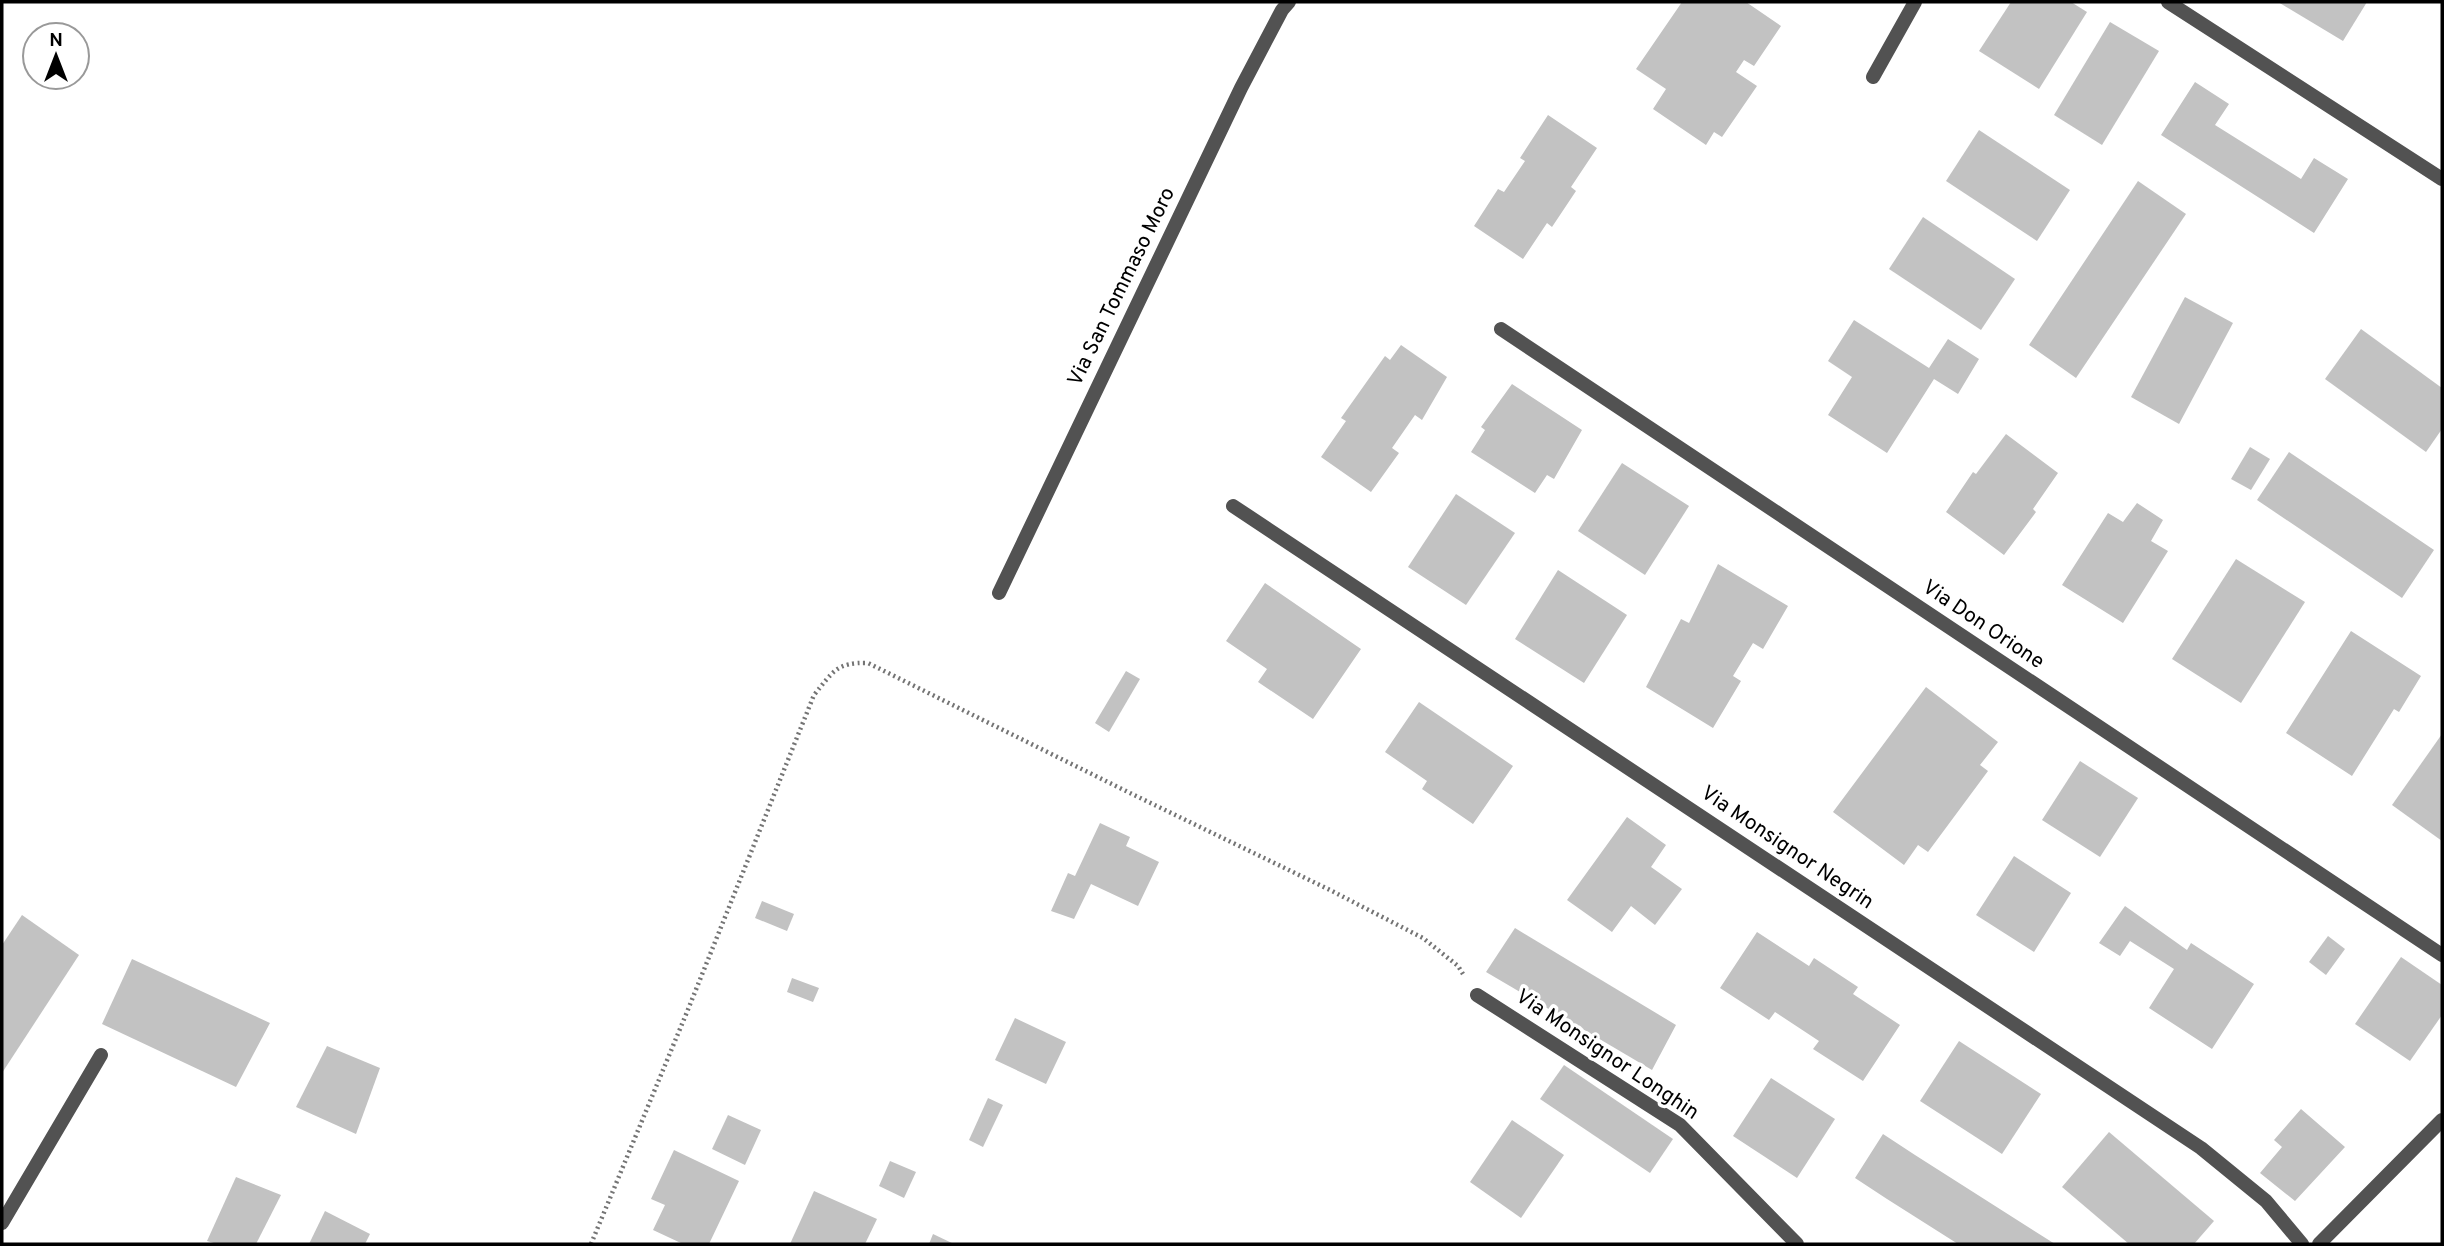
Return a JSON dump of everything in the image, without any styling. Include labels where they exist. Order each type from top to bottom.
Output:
[{"type":"street","name":"Via San Tommaso Moro","points":[[999,593],[1241,88],[1282,10],[1289,2]]},
{"type":"street","points":[[1873,77],[1915,2]]},
{"type":"street","points":[[2168,2],[2442,179]]},
{"type":"street","name":"Via Don Orione","points":[[1501,329],[2442,955]]},
{"type":"street","name":"Via Monsignor Negrin","points":[[1233,506],[2201,1148],[2266,1201],[2302,1244]]},
{"type":"street","name":"Via Monsignor Longhin","points":[[1477,995],[1680,1125],[1797,1244]]},
{"type":"street","points":[[2,1223],[101,1055]]},
{"type":"street","points":[[2319,1244],[2442,1121]]},
{"type":"path","points":[[590,1244],[687,1012],[814,695],[833,671],[850,663],[869,663],[1423,937],[1458,965],[1477,995]]},
{"type":"building","points":[[1682,2],[1746,2],[1781,26],[1754,66],[1744,60],[1736,72],[1757,86],[1722,137],[1714,132],[1706,145],[1653,109],[1666,89],[1636,69]]},
{"type":"building","points":[[2011,2],[2071,2],[2087,12],[2039,89],[1979,51]]},
{"type":"building","points":[[2278,2],[2367,2],[2343,41]]},
{"type":"building","points":[[2110,22],[2159,51],[2102,145],[2054,115]]},
{"type":"building","points":[[2195,82],[2229,104],[2215,125],[2301,179],[2314,158],[2348,179],[2314,233],[2161,135]]},
{"type":"building","points":[[1548,115],[1597,148],[1571,187],[1576,191],[1552,227],[1547,223],[1523,259],[1474,226],[1498,189],[1504,192],[1525,161],[1520,158]]},
{"type":"building","points":[[1979,130],[2070,190],[2037,241],[1946,181]]},
{"type":"building","points":[[2138,181],[2186,214],[2076,378],[2029,345]]},
{"type":"building","points":[[1923,217],[2015,279],[1981,330],[1889,269]]},
{"type":"building","points":[[2185,297],[2233,323],[2179,424],[2131,397]]},
{"type":"building","points":[[1854,320],[1929,368],[1948,339],[1979,359],[1958,394],[1934,379],[1887,453],[1828,415],[1852,377],[1828,361]]},
{"type":"building","points":[[2361,329],[2442,388],[2442,429],[2426,452],[2325,379]]},
{"type":"building","points":[[1401,345],[1447,377],[1422,420],[1415,415],[1392,448],[1399,453],[1371,492],[1321,457],[1346,421],[1341,418],[1385,356],[1390,360]]},
{"type":"building","points":[[1512,384],[1582,430],[1554,479],[1547,475],[1535,493],[1471,452],[1485,430],[1481,427]]},
{"type":"building","points":[[2006,434],[2058,473],[2033,509],[2036,512],[2004,555],[1946,512],[1973,472],[1976,474]]},
{"type":"building","points":[[2250,447],[2270,459],[2251,490],[2231,479]]},
{"type":"building","points":[[2289,452],[2434,550],[2402,598],[2257,500]]},
{"type":"building","points":[[1622,463],[1689,506],[1645,575],[1578,531]]},
{"type":"building","points":[[1456,494],[1515,533],[1466,605],[1408,567]]},
{"type":"building","points":[[2137,503],[2163,520],[2151,541],[2168,551],[2123,623],[2062,585],[2108,513],[2123,522]]},
{"type":"building","points":[[2236,559],[2305,602],[2241,703],[2172,659]]},
{"type":"building","points":[[1718,564],[1788,606],[1763,649],[1753,643],[1733,676],[1741,681],[1713,728],[1646,687],[1681,619],[1689,623]]},
{"type":"building","points":[[1558,570],[1627,615],[1584,683],[1515,639]]},
{"type":"building","points":[[1265,583],[1361,649],[1313,719],[1258,682],[1267,669],[1226,641]]},
{"type":"building","points":[[2351,631],[2421,676],[2399,712],[2394,709],[2352,776],[2286,733]]},
{"type":"building","points":[[1126,671],[1140,679],[1109,732],[1095,723]]},
{"type":"building","points":[[1926,687],[1998,742],[1980,765],[1988,771],[1928,852],[1918,845],[1904,865],[1833,812]]},
{"type":"building","points":[[1419,702],[1513,766],[1473,824],[1422,789],[1427,781],[1385,752]]},
{"type":"building","points":[[2442,734],[2442,841],[2392,805]]},
{"type":"building","points":[[2080,761],[2138,798],[2100,857],[2042,820]]},
{"type":"building","points":[[1627,817],[1666,845],[1651,867],[1682,889],[1655,925],[1631,906],[1612,932],[1567,900]]},
{"type":"building","points":[[1100,823],[1130,837],[1126,846],[1159,862],[1138,906],[1091,884],[1074,919],[1051,911],[1068,873],[1075,876]]},
{"type":"building","points":[[2014,856],[2071,893],[2034,952],[1976,915]]},
{"type":"building","points":[[762,901],[794,914],[787,931],[755,918]]},
{"type":"building","points":[[2125,906],[2187,950],[2191,943],[2254,984],[2212,1049],[2149,1008],[2174,969],[2130,941],[2120,956],[2099,943]]},
{"type":"building","points":[[22,915],[79,955],[2,1073],[2,945]]},
{"type":"building","points":[[1515,928],[1676,1025],[1652,1070],[1486,972]]},
{"type":"building","points":[[1757,932],[1809,966],[1814,958],[1858,987],[1853,994],[1900,1025],[1863,1081],[1813,1049],[1819,1041],[1775,1012],[1769,1020],[1720,988]]},
{"type":"building","points":[[2328,936],[2345,949],[2326,975],[2309,962]]},
{"type":"building","points":[[2401,957],[2442,985],[2442,1015],[2410,1061],[2355,1024]]},
{"type":"building","points":[[132,959],[270,1023],[236,1087],[102,1024]]},
{"type":"building","points":[[792,978],[819,988],[813,1002],[787,992]]},
{"type":"building","points":[[1015,1018],[1066,1042],[1046,1084],[995,1060]]},
{"type":"building","points":[[1959,1041],[2041,1094],[2002,1154],[1920,1101]]},
{"type":"building","points":[[327,1046],[380,1068],[356,1134],[296,1107]]},
{"type":"building","points":[[1564,1065],[1673,1139],[1650,1173],[1540,1099]]},
{"type":"building","points":[[1771,1078],[1835,1119],[1797,1178],[1733,1136]]},
{"type":"building","points":[[988,1098],[1003,1105],[983,1147],[969,1140]]},
{"type":"building","points":[[2301,1109],[2345,1147],[2295,1201],[2260,1173],[2282,1147],[2274,1140]]},
{"type":"building","points":[[728,1115],[761,1130],[745,1165],[712,1149]]},
{"type":"building","points":[[1512,1120],[1564,1155],[1521,1218],[1470,1182]]},
{"type":"building","points":[[2109,1132],[2214,1221],[2194,1244],[2129,1244],[2062,1187]]},
{"type":"building","points":[[1883,1134],[2055,1244],[1958,1244],[1887,1199],[1855,1178]]},
{"type":"building","points":[[674,1150],[739,1181],[709,1244],[683,1244],[653,1230],[665,1205],[651,1199]]},
{"type":"building","points":[[890,1161],[916,1172],[904,1198],[879,1186]]},
{"type":"building","points":[[236,1177],[281,1195],[256,1244],[217,1244],[207,1241]]},
{"type":"building","points":[[814,1191],[877,1219],[865,1244],[790,1244]]},
{"type":"building","points":[[325,1211],[370,1234],[365,1244],[309,1244]]},
{"type":"building","points":[[933,1234],[954,1244],[929,1244]]}]
